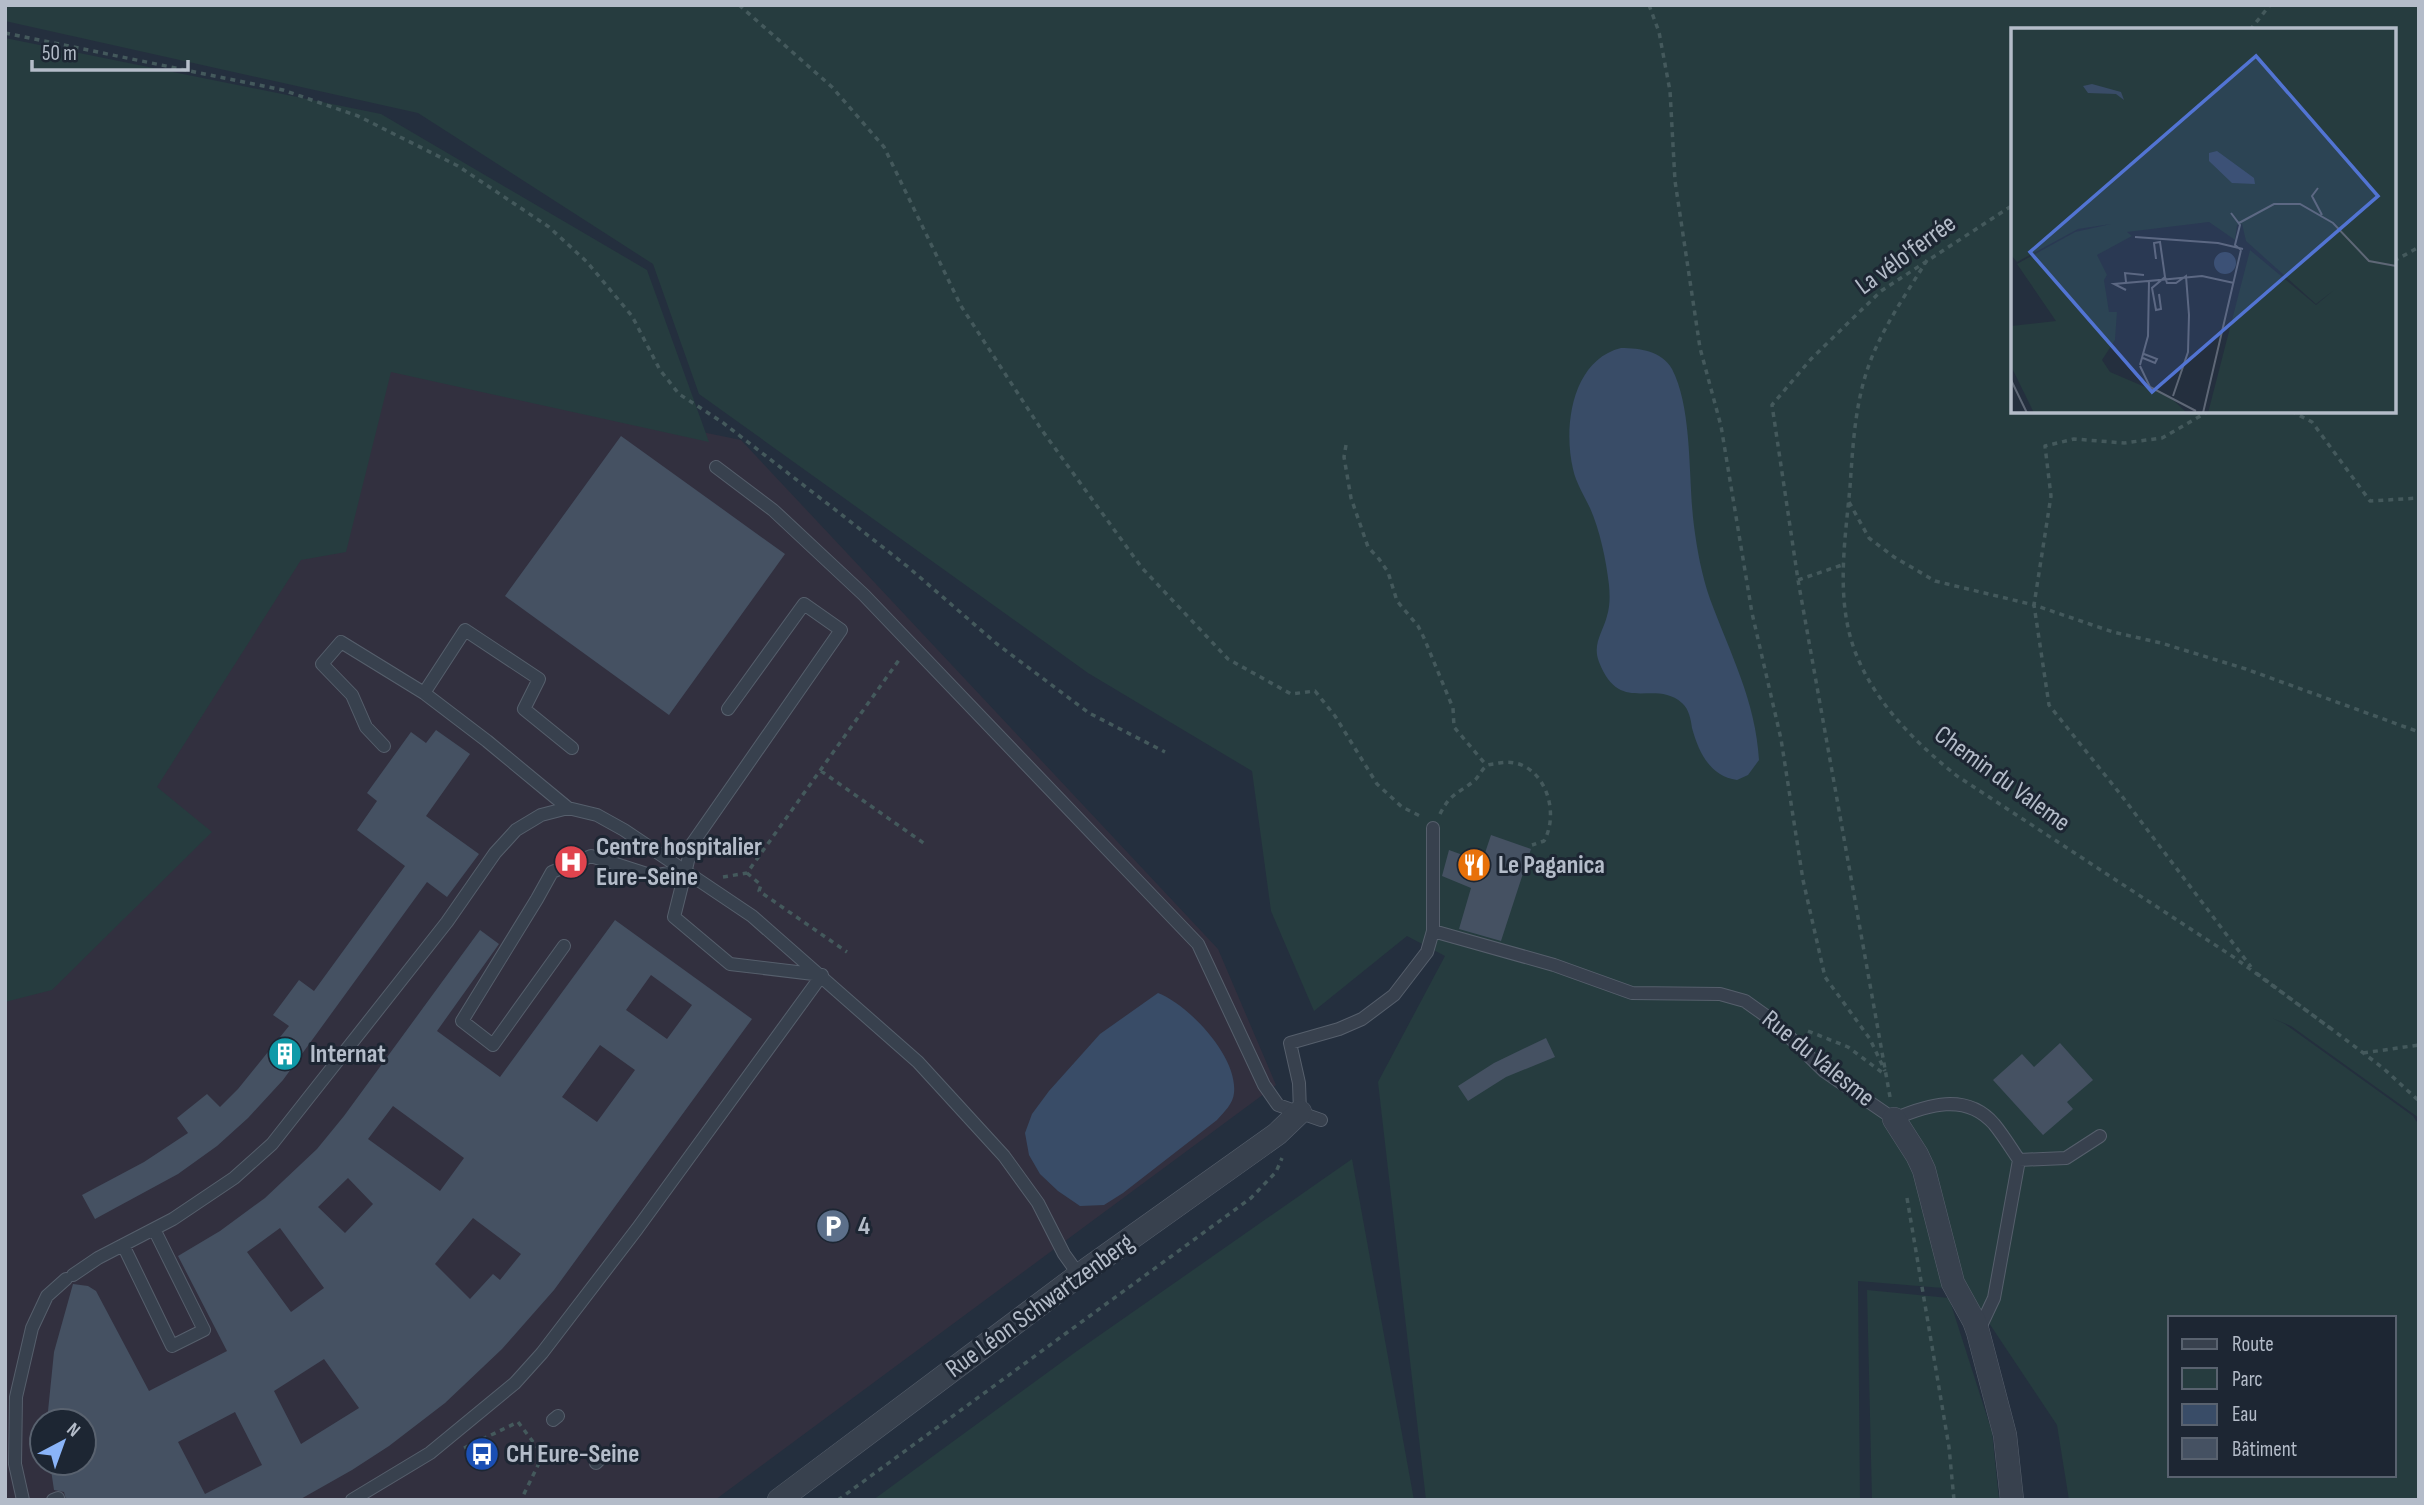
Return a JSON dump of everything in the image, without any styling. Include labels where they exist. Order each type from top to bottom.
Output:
[{"type":"street","name":"Rue Léon Schwartzenberg","points":[[779,1500],[1079,1275],[1277,1134],[1311,1116]]},
{"type":"street","name":"Rue du Valesme","points":[[1894,1119],[1924,1170],[1953,1283],[1975,1321],[2005,1435],[2012,1500]]},
{"type":"lane","points":[[716,467],[773,510],[864,595],[1198,944],[1264,1085],[1278,1105],[1311,1116]]},
{"type":"lane","points":[[728,709],[804,604],[841,630],[693,833],[674,917],[730,964],[822,975]]},
{"type":"lane","points":[[424,693],[465,631],[539,679],[524,709],[572,748]]},
{"type":"lane","points":[[384,746],[366,727],[352,695],[322,664],[341,642],[424,693],[568,808],[597,815],[686,869],[761,922],[822,975],[1004,1156],[1038,1203],[1064,1254],[1079,1275]]},
{"type":"lane","points":[[23,1500],[15,1464],[16,1398],[32,1328],[47,1296],[98,1258],[173,1219],[234,1178],[272,1144],[447,922],[495,853],[524,825],[541,815],[568,808]]},
{"type":"lane","points":[[1311,1116],[1299,1083],[1290,1043],[1343,1032],[1394,995],[1427,952],[1433,932],[1433,828]]},
{"type":"lane","points":[[564,946],[493,1045],[462,1021],[552,872],[591,856],[653,876],[686,869]]},
{"type":"lane","name":"Rue du Valesme","points":[[1433,932],[1554,965],[1632,993],[1732,996],[1758,1009],[1824,1071],[1894,1119]]},
{"type":"lane","points":[[352,1500],[446,1441],[515,1383],[542,1353],[637,1229],[822,975]]},
{"type":"lane","points":[[1894,1119],[1955,1102],[1976,1109],[1993,1122],[2019,1160],[1994,1298],[1978,1332]]},
{"type":"lane","points":[[2019,1160],[2066,1158],[2100,1136]]},
{"type":"lane","points":[[123,1245],[172,1346],[204,1330],[154,1229]]},
{"type":"lane","points":[[5,1455],[23,1500]]},
{"type":"path","points":[[739,5],[832,87],[884,147],[961,306],[1041,429],[1142,568],[1228,659],[1291,694],[1315,691],[1335,716],[1377,784],[1396,802],[1418,814],[1433,828],[1446,801],[1475,780],[1487,766],[1511,761],[1530,768],[1540,778],[1548,794],[1550,830],[1544,841],[1531,845]]},
{"type":"path","points":[[1649,5],[1659,32],[1670,91],[1675,181],[1700,348],[1721,426],[1752,613],[1781,740],[1803,880],[1825,977],[1870,1038],[1887,1076]]},
{"type":"path","points":[[2252,28],[2270,5]]},
{"type":"path","points":[[5,33],[283,90],[358,116],[458,166],[548,227],[587,262],[632,316],[660,370],[679,394],[722,422],[842,515],[908,567],[997,644],[1088,713],[1165,752]]},
{"type":"path","name":"La vélo'ferrée","points":[[1798,580],[1772,405],[1811,359],[1881,291],[2011,206]]},
{"type":"path","points":[[2396,260],[2419,247]]},
{"type":"path","name":"Chemin du Valeme","points":[[1928,259],[1884,330],[1863,384],[1856,413],[1843,565],[1846,612],[1856,654],[1876,692],[1908,732],[1975,790],[2255,972],[2330,1028],[2265,980]]},
{"type":"path","points":[[2206,413],[2162,438],[2123,443],[2074,439],[2045,446],[2051,496],[2034,605],[2049,705],[2255,972]]},
{"type":"path","points":[[2295,413],[2312,422],[2370,501],[2419,498]]},
{"type":"path","points":[[1346,445],[1344,457],[1351,498],[1368,547],[1388,572],[1396,601],[1418,626],[1424,638],[1453,708],[1454,727],[1487,766]]},
{"type":"path","points":[[1849,501],[1869,538],[1894,557],[1935,581],[2034,605],[2113,632],[2161,643],[2246,669],[2419,732]]},
{"type":"path","points":[[1843,565],[1798,580],[1894,1119]]},
{"type":"path","points":[[713,888],[721,878],[747,873],[899,660]]},
{"type":"path","points":[[820,771],[925,844]]},
{"type":"path","points":[[747,873],[761,884],[759,891],[847,952]]},
{"type":"path","name":"Chemin du Valeme","points":[[2255,972],[2363,1053],[2419,1101]]},
{"type":"path","points":[[1773,1021],[1817,1033],[1848,1047],[1887,1076]]},
{"type":"path","points":[[2363,1053],[2419,1045]]},
{"type":"path","points":[[838,1500],[1251,1198],[1276,1172],[1281,1161],[1285,1150],[1277,1134]]},
{"type":"path","points":[[1905,1188],[1949,1447],[1954,1500]]},
{"type":"path","points":[[446,1441],[454,1453],[518,1422],[543,1455],[522,1500]]},
{"type":"shaded area","name":"Centre hospitalier Eure-Seine","points":[[5,289],[741,440],[1218,949],[1276,1085],[715,1500],[5,1500]]},
{"type":"green space","points":[[5,5],[2419,5],[2419,1118],[2291,1026],[2272,1018],[2285,1024],[2413,1116],[2419,1125],[2419,1500],[2069,1500],[2057,1425],[1967,1290],[1858,1281],[1860,1500],[1426,1500],[1378,1082],[1445,956],[1407,936],[1314,1011],[1271,911],[1252,771],[1088,673],[699,394],[653,264],[418,113],[5,21]]},
{"type":"green space","points":[[5,38],[381,114],[647,270],[709,442],[391,372],[346,552],[301,560],[157,787],[212,832],[52,990],[5,1002]]},
{"type":"green space","points":[[1352,1159],[1414,1500],[873,1500],[1077,1351]]},
{"type":"green space","points":[[1867,1290],[1949,1298],[1992,1432],[1999,1500],[1872,1500]]},
{"type":"water","points":[[1621,348],[1656,354],[1668,363],[1679,385],[1687,424],[1692,508],[1700,563],[1710,599],[1747,698],[1757,739],[1759,760],[1748,775],[1737,780],[1720,774],[1707,762],[1695,737],[1688,711],[1682,703],[1671,696],[1627,692],[1617,688],[1607,678],[1597,656],[1597,644],[1609,608],[1609,585],[1597,526],[1574,474],[1569,434],[1575,397],[1582,380],[1591,366],[1604,355]]},
{"type":"water","points":[[1158,993],[1197,1020],[1220,1049],[1233,1079],[1232,1101],[1217,1120],[1123,1193],[1104,1205],[1080,1206],[1040,1174],[1029,1155],[1025,1133],[1032,1114],[1049,1091],[1100,1034]]},
{"type":"building","points":[[621,436],[785,554],[669,715],[505,596]]},
{"type":"building","points":[[436,730],[470,754],[426,816],[479,854],[447,897],[427,882],[283,1080],[248,1118],[217,1146],[178,1174],[95,1219],[82,1195],[144,1162],[188,1133],[177,1118],[207,1094],[220,1107],[238,1089],[289,1026],[273,1015],[299,980],[314,991],[405,866],[357,830],[377,801],[367,793],[411,732],[426,743]]},
{"type":"building","points":[[1491,835],[1531,849],[1501,941],[1459,929],[1471,888],[1442,876],[1449,850],[1482,862]]},
{"type":"building","points":[[615,920],[752,1019],[554,1290],[502,1349],[445,1403],[389,1446],[299,1500],[66,1500],[64,1492],[54,1490],[52,1477],[98,1477],[98,1407],[48,1407],[54,1352],[73,1284],[88,1286],[96,1291],[149,1391],[227,1351],[178,1256],[220,1231],[265,1198],[317,1149],[480,930],[499,944],[437,1031],[500,1077]],"holes":[[[651,975],[692,1005],[667,1039],[626,1010]],[[600,1045],[635,1070],[597,1122],[562,1097]],[[393,1106],[464,1158],[440,1191],[368,1139]],[[348,1178],[373,1204],[345,1233],[318,1207]],[[473,1218],[521,1254],[500,1280],[493,1274],[470,1299],[435,1264]],[[280,1228],[324,1288],[291,1312],[247,1252]],[[324,1359],[359,1408],[301,1444],[274,1391]],[[235,1412],[262,1465],[205,1494],[178,1442]]]},
{"type":"building","points":[[1546,1038],[1555,1057],[1506,1077],[1468,1101],[1458,1086],[1494,1063]]},
{"type":"building","points":[[2060,1043],[2093,1080],[2067,1102],[2073,1109],[2043,1135],[1993,1080],[2022,1054],[2034,1067]]},
{"type":"place","name":"Centre hospitalier Eure-Seine","points":[[571,862]]},
{"type":"place","name":"Le Paganica","points":[[1474,865]]},
{"type":"place","name":"Internat","points":[[285,1054]]},
{"type":"place","name":"4","points":[[833,1226]]},
{"type":"place","name":"CH Eure-Seine","points":[[482,1454]]}]
